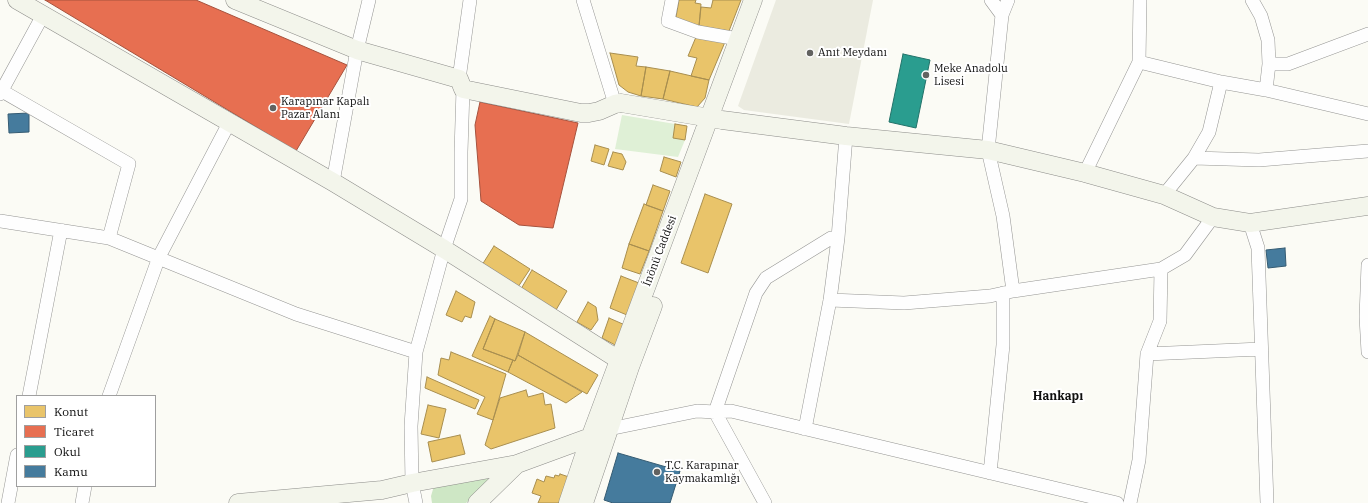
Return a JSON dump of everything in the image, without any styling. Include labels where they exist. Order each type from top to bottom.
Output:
[{"type":"street","points":[[17,0],[333,182],[444,249],[625,364]]},
{"type":"street","points":[[235,0],[357,50],[461,84],[580,113],[599,111],[621,103],[716,119],[846,136],[988,150],[1085,173],[1164,195],[1213,217],[1250,223],[1368,206]]},
{"type":"street","points":[[333,182],[357,50],[369,0]]},
{"type":"street","points":[[416,503],[412,483],[411,426],[416,352],[444,249],[461,199],[461,84],[470,0]]},
{"type":"street","points":[[583,0],[615,104]]},
{"type":"street","points":[[672,0],[668,21],[698,32],[738,39]]},
{"type":"street","name":"İnönü Caddesi","points":[[716,119],[738,39],[753,0]]},
{"type":"street","name":"İnönü Caddesi","points":[[568,503],[590,438],[625,364],[716,119],[764,0]]},
{"type":"street","points":[[991,0],[1002,15]]},
{"type":"street","points":[[990,473],[1008,292],[1003,216],[988,150],[1002,15],[1008,0]]},
{"type":"street","points":[[1085,173],[1139,62],[1140,0]]},
{"type":"street","points":[[1252,0],[1261,16],[1268,40],[1269,64],[1266,90]]},
{"type":"street","points":[[43,15],[1,92],[129,164],[109,238]]},
{"type":"street","points":[[1269,64],[1288,64],[1368,34]]},
{"type":"street","points":[[1139,62],[1221,82],[1266,90],[1368,114]]},
{"type":"street","points":[[1164,195],[1194,158],[1208,132],[1221,82]]},
{"type":"street","points":[[109,395],[159,258],[229,123]]},
{"type":"street","points":[[805,429],[830,300],[838,238],[846,136]]},
{"type":"street","points":[[1194,158],[1259,160],[1368,151]]},
{"type":"street","points":[[830,300],[904,303],[990,296],[1161,269],[1185,255],[1213,217]]},
{"type":"street","points":[[0,221],[109,238],[296,314],[416,352]]},
{"type":"street","points":[[1250,223],[1258,248],[1267,503]]},
{"type":"street","points":[[28,395],[61,230]]},
{"type":"street","points":[[765,503],[715,412],[756,293],[766,278],[831,238],[838,238]]},
{"type":"street","points":[[1368,265],[1366,317],[1368,352]]},
{"type":"street","points":[[1130,503],[1139,460],[1147,354],[1160,321],[1161,269]]},
{"type":"street","points":[[1147,354],[1261,349]]},
{"type":"street","name":"İnönü Caddesi","points":[[584,503],[609,429],[625,364]]},
{"type":"street","points":[[238,503],[382,490],[412,483],[517,464],[590,438],[609,429],[697,411],[731,411],[1112,502]]},
{"type":"street","points":[[8,503],[16,460]]},
{"type":"street","points":[[477,503],[517,464]]},
{"type":"street","points":[[82,503],[85,487]]},
{"type":"green space","points":[[622,115],[675,124],[685,140],[678,157],[615,149]]},
{"type":"green space","points":[[490,475],[487,485],[466,503],[432,503],[431,496],[434,486]]},
{"type":"shaded area","name":"Anıt Meydanı","points":[[776,0],[873,0],[849,124],[744,110],[738,106]]},
{"type":"building: Konut","points":[[679,0],[696,0],[695,3],[701,4],[699,26],[682,23],[676,17]]},
{"type":"building: Konut","points":[[713,0],[741,0],[729,31],[699,26],[701,7],[711,8]]},
{"type":"building: Konut","points":[[696,37],[725,42],[709,80],[691,76],[697,58],[688,56]]},
{"type":"building: Konut","points":[[610,53],[638,57],[636,66],[646,67],[641,96],[628,92],[619,85]]},
{"type":"building: Konut","points":[[646,67],[670,71],[663,99],[641,96]]},
{"type":"building: Konut","points":[[670,71],[709,80],[705,98],[697,107],[663,99]]},
{"type":"building: Konut","points":[[675,124],[687,126],[685,140],[673,138]]},
{"type":"building: Konut","points":[[595,145],[609,149],[604,165],[591,161]]},
{"type":"building: Konut","points":[[613,152],[622,154],[626,162],[623,170],[608,166]]},
{"type":"building: Konut","points":[[664,157],[681,162],[676,177],[660,171]]},
{"type":"building: Konut","points":[[653,185],[670,191],[663,211],[646,205]]},
{"type":"building: Konut","points":[[705,194],[732,204],[708,273],[681,263]]},
{"type":"building: Konut","points":[[644,204],[663,211],[649,251],[629,244]]},
{"type":"building: Konut","points":[[629,244],[649,251],[640,274],[622,268]]},
{"type":"building: Konut","points":[[494,246],[530,269],[518,287],[482,265]]},
{"type":"building: Konut","points":[[532,270],[567,291],[556,310],[521,289]]},
{"type":"building: Konut","points":[[621,276],[639,283],[627,315],[610,308]]},
{"type":"building: Konut","points":[[456,291],[475,302],[471,318],[465,316],[462,322],[446,315]]},
{"type":"building: Konut","points":[[588,302],[596,307],[598,320],[591,330],[577,322]]},
{"type":"building: Konut","points":[[490,316],[495,319],[483,349],[513,360],[508,372],[472,356]]},
{"type":"building: Konut","points":[[609,318],[625,325],[617,346],[602,338]]},
{"type":"building: Konut","points":[[495,319],[525,332],[515,361],[483,349]]},
{"type":"building: Konut","points":[[525,332],[598,375],[587,394],[518,355]]},
{"type":"building: Konut","points":[[451,352],[506,374],[493,420],[477,414],[485,397],[438,375],[441,358],[449,360]]},
{"type":"building: Konut","points":[[518,355],[582,392],[566,403],[508,372],[513,360],[515,361]]},
{"type":"building: Konut","points":[[427,377],[479,400],[475,409],[425,388]]},
{"type":"building: Konut","points":[[526,390],[528,397],[543,393],[545,405],[551,404],[555,428],[491,449],[485,445],[500,398]]},
{"type":"building: Konut","points":[[428,405],[446,409],[439,438],[421,434]]},
{"type":"building: Konut","points":[[460,435],[465,454],[432,462],[428,442]]},
{"type":"building: Konut","points":[[560,474],[569,477],[559,503],[538,503],[541,496],[532,493],[537,479],[544,482],[546,476],[554,478],[555,475],[559,476]]},
{"type":"building: Ticaret","name":"Karapınar Kapalı Pazar Alanı","points":[[45,0],[196,0],[347,65],[296,151]]},
{"type":"building: Ticaret","points":[[480,102],[578,123],[553,228],[519,225],[481,201],[475,125]]},
{"type":"building: Okul","points":[[903,54],[930,60],[916,128],[889,122]]},
{"type":"building: Kamu","points":[[29,113],[29,132],[9,133],[8,114]]},
{"type":"building: Kamu","points":[[1285,248],[1286,266],[1268,268],[1266,250]]},
{"type":"building: Kamu","name":"T.C. Karapınar Kaymakamlığı","points":[[618,453],[680,471],[670,503],[613,503],[604,500]]},
{"type":"place","name":"Anıt Meydanı","points":[[810,53]]},
{"type":"place","name":"Meke Anadolu Lisesi","points":[[926,75]]},
{"type":"place","name":"Karapınar Kapalı Pazar Alanı","points":[[273,108]]},
{"type":"place","name":"T.C. Karapınar Kaymakamlığı","points":[[657,472]]},
{"type":"district","name":"Hankapı","points":[[1058,397]]}]
